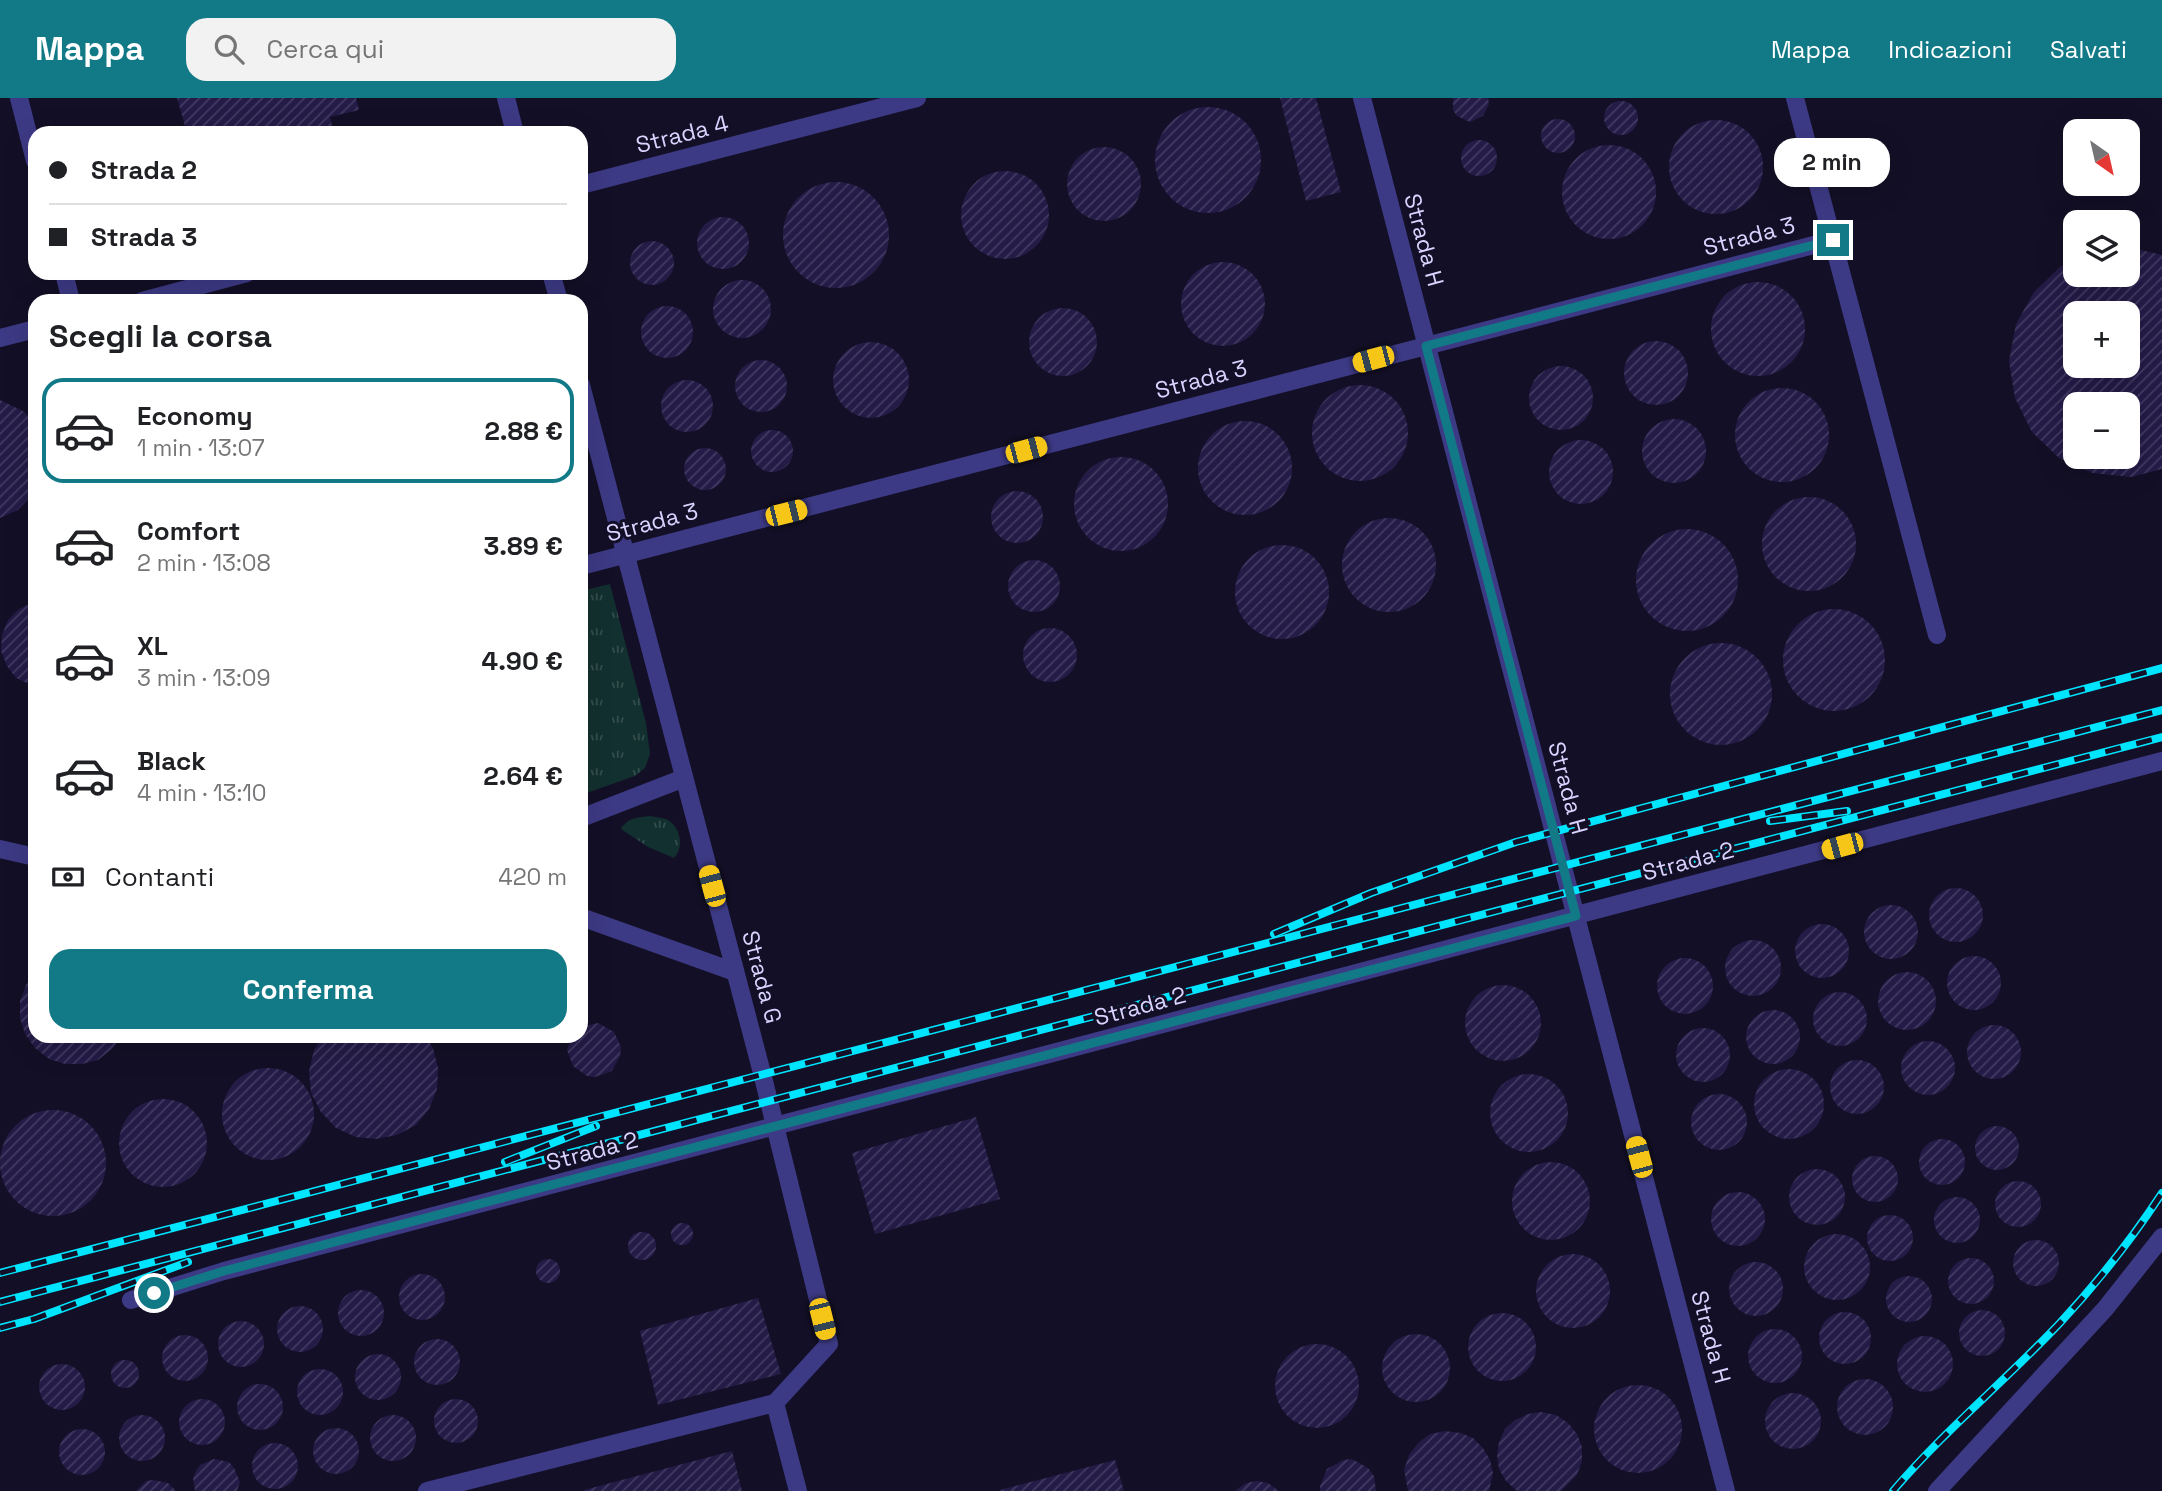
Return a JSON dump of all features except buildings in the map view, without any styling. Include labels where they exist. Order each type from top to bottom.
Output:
[{"type":"lane","points":[[19,98],[28,133]]},
{"type":"lane","points":[[506,98],[513,126]]},
{"type":"lane","name":"Strada 4","points":[[588,183],[916,98]]},
{"type":"lane","name":"Strada H","points":[[1362,98],[1726,1491]]},
{"type":"lane","points":[[1795,98],[1937,635]]},
{"type":"lane","name":"Strada 3","points":[[588,564],[1833,240]]},
{"type":"lane","points":[[168,294],[221,280]]},
{"type":"lane","points":[[0,338],[28,331]]},
{"type":"lane","name":"Strada G","points":[[588,411],[829,1344],[775,1403]]},
{"type":"lane","name":"Strada 2","points":[[131,1300],[224,1271],[2162,761]]},
{"type":"lane","points":[[588,815],[684,778]]},
{"type":"lane","points":[[0,849],[28,855]]},
{"type":"lane","points":[[588,920],[735,972]]},
{"type":"lane","points":[[1937,1491],[2105,1309],[2162,1237]]},
{"type":"lane","points":[[427,1491],[775,1403],[798,1491]]},
{"type":"green space","points":[[610,584],[646,723],[650,754],[645,768],[635,776],[588,793],[588,589]]},
{"type":"green space","points":[[650,816],[668,820],[676,828],[680,844],[674,858],[648,847],[621,829],[630,820]]},
{"type":"railway","points":[[1274,934],[1371,893],[1516,842],[2162,668]]},
{"type":"railway","points":[[0,1273],[2162,710]]},
{"type":"railway","points":[[0,1302],[2162,737]]},
{"type":"railway","points":[[1770,821],[1847,811]]},
{"type":"railway","points":[[505,1162],[596,1126]]},
{"type":"railway","points":[[1893,1491],[2073,1308],[2126,1244],[2162,1193]]},
{"type":"railway","points":[[0,1328],[34,1319],[188,1262]]},
{"type":"route","points":[[154,1293],[224,1271],[1576,916],[1426,346],[1833,240]]}]
